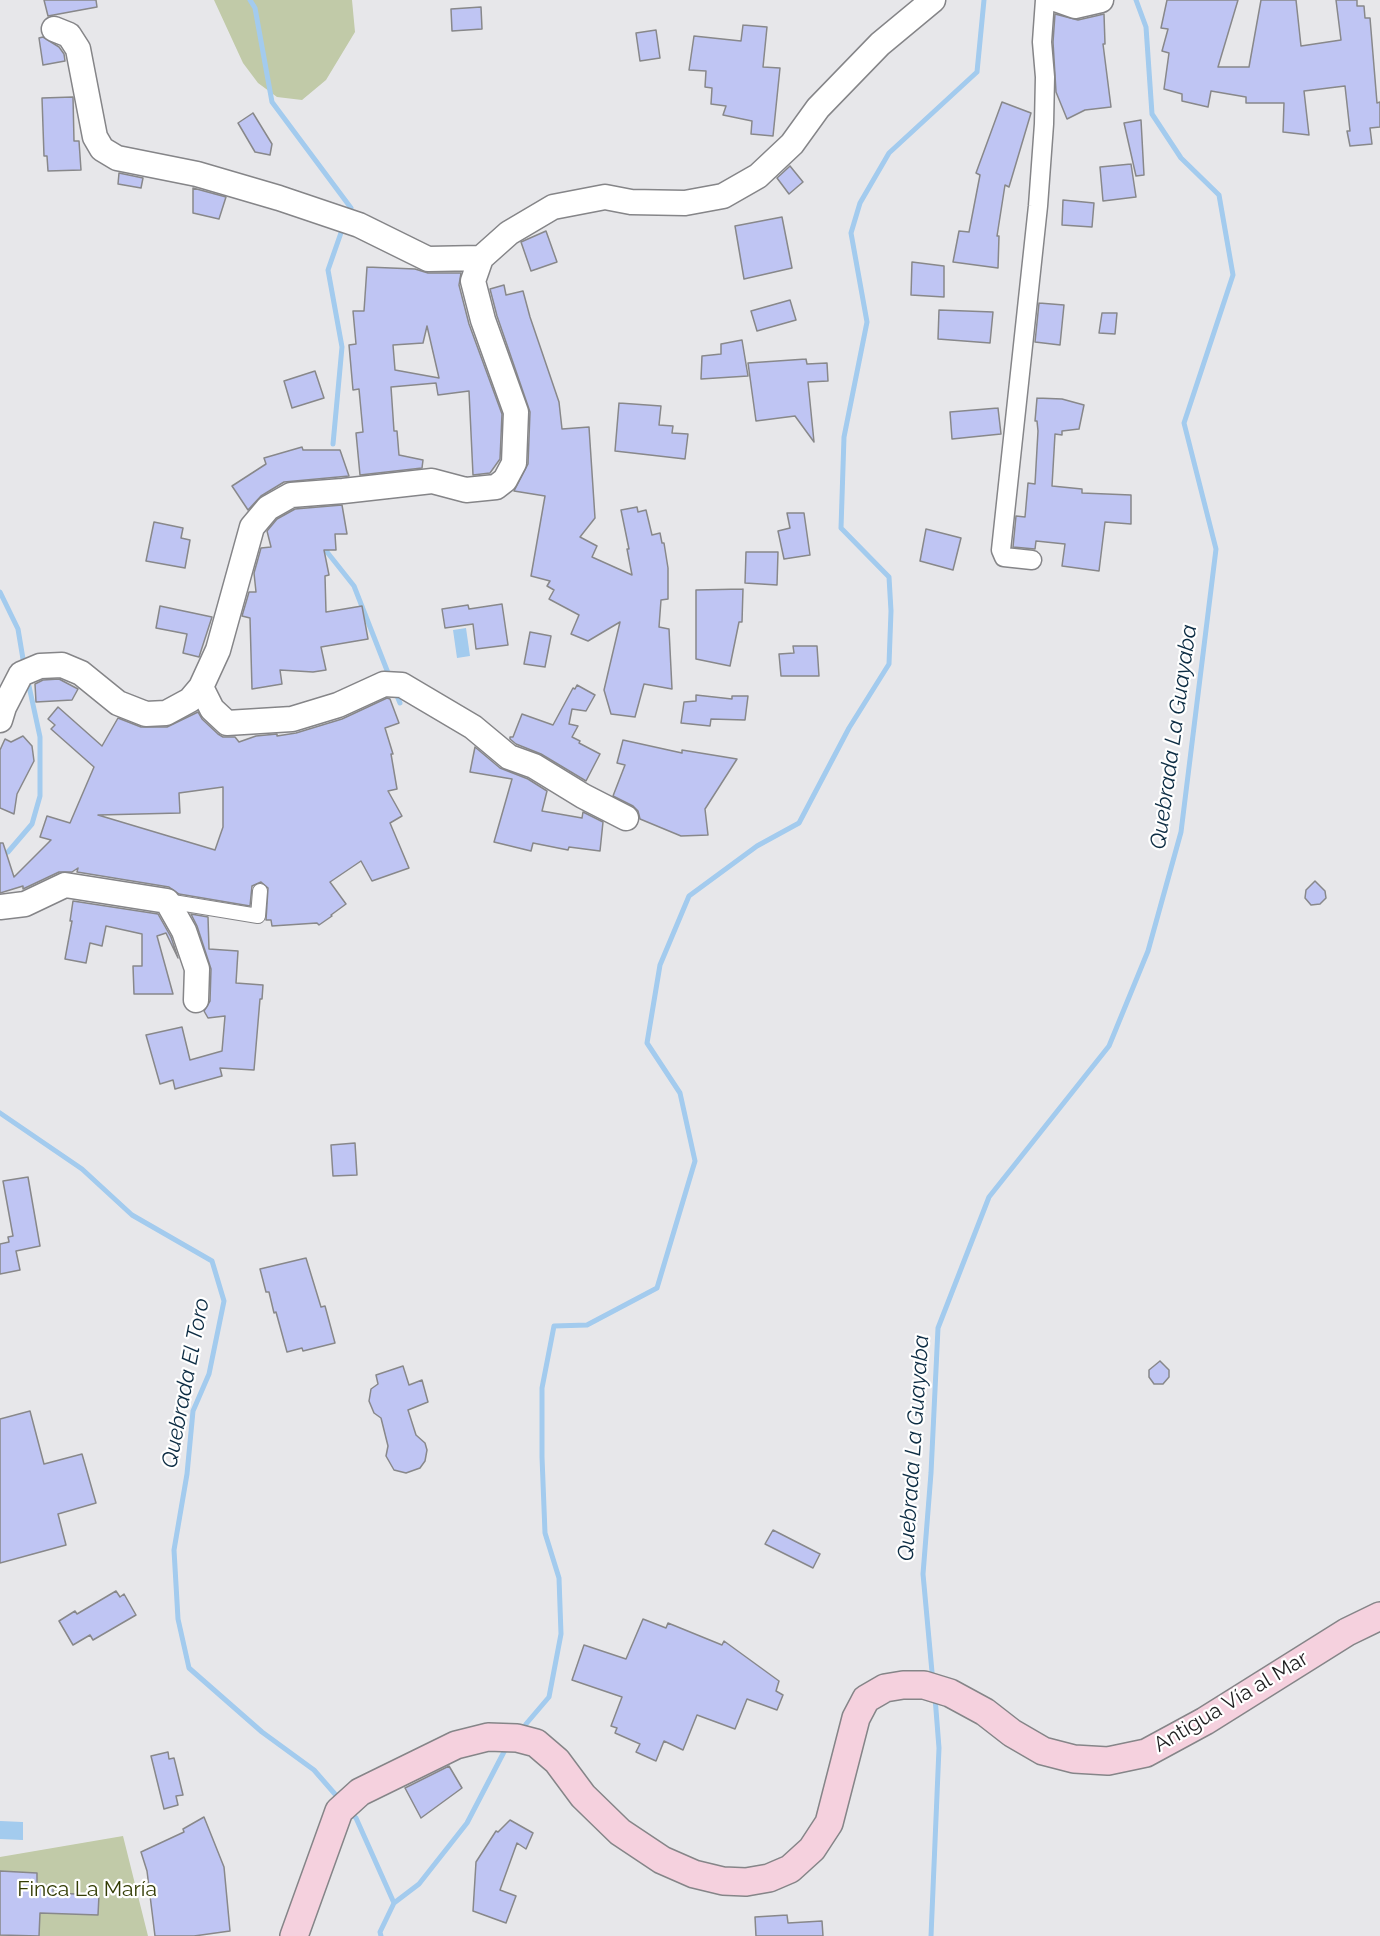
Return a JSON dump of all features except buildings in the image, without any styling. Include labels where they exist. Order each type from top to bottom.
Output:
[{"type":"main road","name":"Antigua Vía al Mar","points":[[294,1936],[330,1834],[348,1803],[398,1772],[456,1745],[488,1737],[517,1738],[536,1743],[557,1761],[583,1796],[621,1832],[662,1860],[694,1874],[723,1881],[746,1882],[769,1878],[790,1869],[812,1849],[829,1823],[856,1718],[866,1699],[885,1688],[924,1685],[950,1693],[985,1712],[1012,1733],[1043,1751],[1074,1759],[1108,1761],[1146,1753],[1205,1721],[1347,1632],[1380,1616]]},
{"type":"street","points":[[0,720],[21,674],[40,666],[62,665],[81,673],[118,703],[146,714],[166,713],[190,700],[201,687],[218,650],[252,526],[268,508],[291,495],[432,481],[466,490],[496,487],[506,480],[514,463],[516,412],[486,329],[473,281],[481,258],[509,233],[553,207],[605,197],[631,202],[684,203],[723,196],[759,176],[792,144],[818,108],[880,44],[933,0]]},
{"type":"street","points":[[1032,560],[1004,557],[1001,550],[1038,206],[1044,124],[1045,77],[1042,42],[1045,0]]},
{"type":"street","points":[[1058,0],[1075,6],[1101,0]]},
{"type":"street","points":[[54,29],[69,35],[78,49],[95,137],[102,149],[117,158],[197,174],[279,198],[359,225],[428,259],[481,258]]},
{"type":"street","points":[[201,687],[212,709],[227,723],[292,718],[338,705],[384,684],[402,685],[472,727],[509,757],[534,766],[583,796],[626,818]]},
{"type":"street","points":[[0,907],[25,904],[65,885],[258,916],[260,891]]},
{"type":"street","points":[[167,901],[184,931],[197,969],[196,1000]]},
{"type":"green space","points":[[214,0],[352,0],[355,32],[326,80],[302,100],[277,97],[258,83],[243,63]]},
{"type":"green space","name":"Finca La María","points":[[123,1836],[148,1936],[0,1936],[0,1857]]},
{"type":"water","points":[[466,628],[470,656],[457,658],[453,630]]},
{"type":"water","points":[[0,1821],[23,1822],[23,1840],[0,1839]]},
{"type":"waterway","points":[[250,0],[255,8],[272,102],[351,208]]},
{"type":"waterway","points":[[526,1724],[549,1697],[561,1634],[559,1578],[545,1533],[542,1457],[542,1388],[554,1326],[587,1325],[657,1288],[695,1161],[680,1093],[647,1043],[660,965],[689,896],[757,846],[799,823],[849,728],[889,664],[891,611],[889,577],[841,528],[844,437],[867,322],[851,233],[860,203],[889,153],[977,72],[984,0]]},
{"type":"waterway","name":"Quebrada La Guayaba","points":[[932,1672],[923,1574],[931,1473],[938,1328],[989,1197],[1109,1046],[1148,951],[1181,832],[1216,549],[1184,423],[1233,275],[1219,195],[1181,158],[1152,114],[1146,27],[1136,0]]},
{"type":"waterway","points":[[333,444],[342,347],[328,270],[343,227]]},
{"type":"waterway","points":[[327,552],[354,586],[390,678]]},
{"type":"waterway","name":"Quebrada El Toro","points":[[0,592],[18,629],[23,659]]},
{"type":"waterway","name":"Quebrada El Toro","points":[[0,855],[8,852],[32,824],[40,796],[40,737],[29,686]]},
{"type":"waterway","points":[[395,691],[400,703]]},
{"type":"waterway","name":"Quebrada El Toro","points":[[0,1113],[82,1169],[132,1215],[212,1261],[224,1301],[209,1374],[193,1411],[187,1474],[174,1550],[178,1619],[189,1668],[262,1732],[314,1770],[341,1801]]},
{"type":"waterway","name":"Quebrada La Guayaba","points":[[931,1936],[939,1748],[935,1697]]},
{"type":"waterway","points":[[381,1936],[380,1932],[394,1903],[419,1884],[467,1823],[506,1748]]},
{"type":"waterway","name":"Quebrada El Toro","points":[[351,1813],[356,1818],[394,1903]]}]
